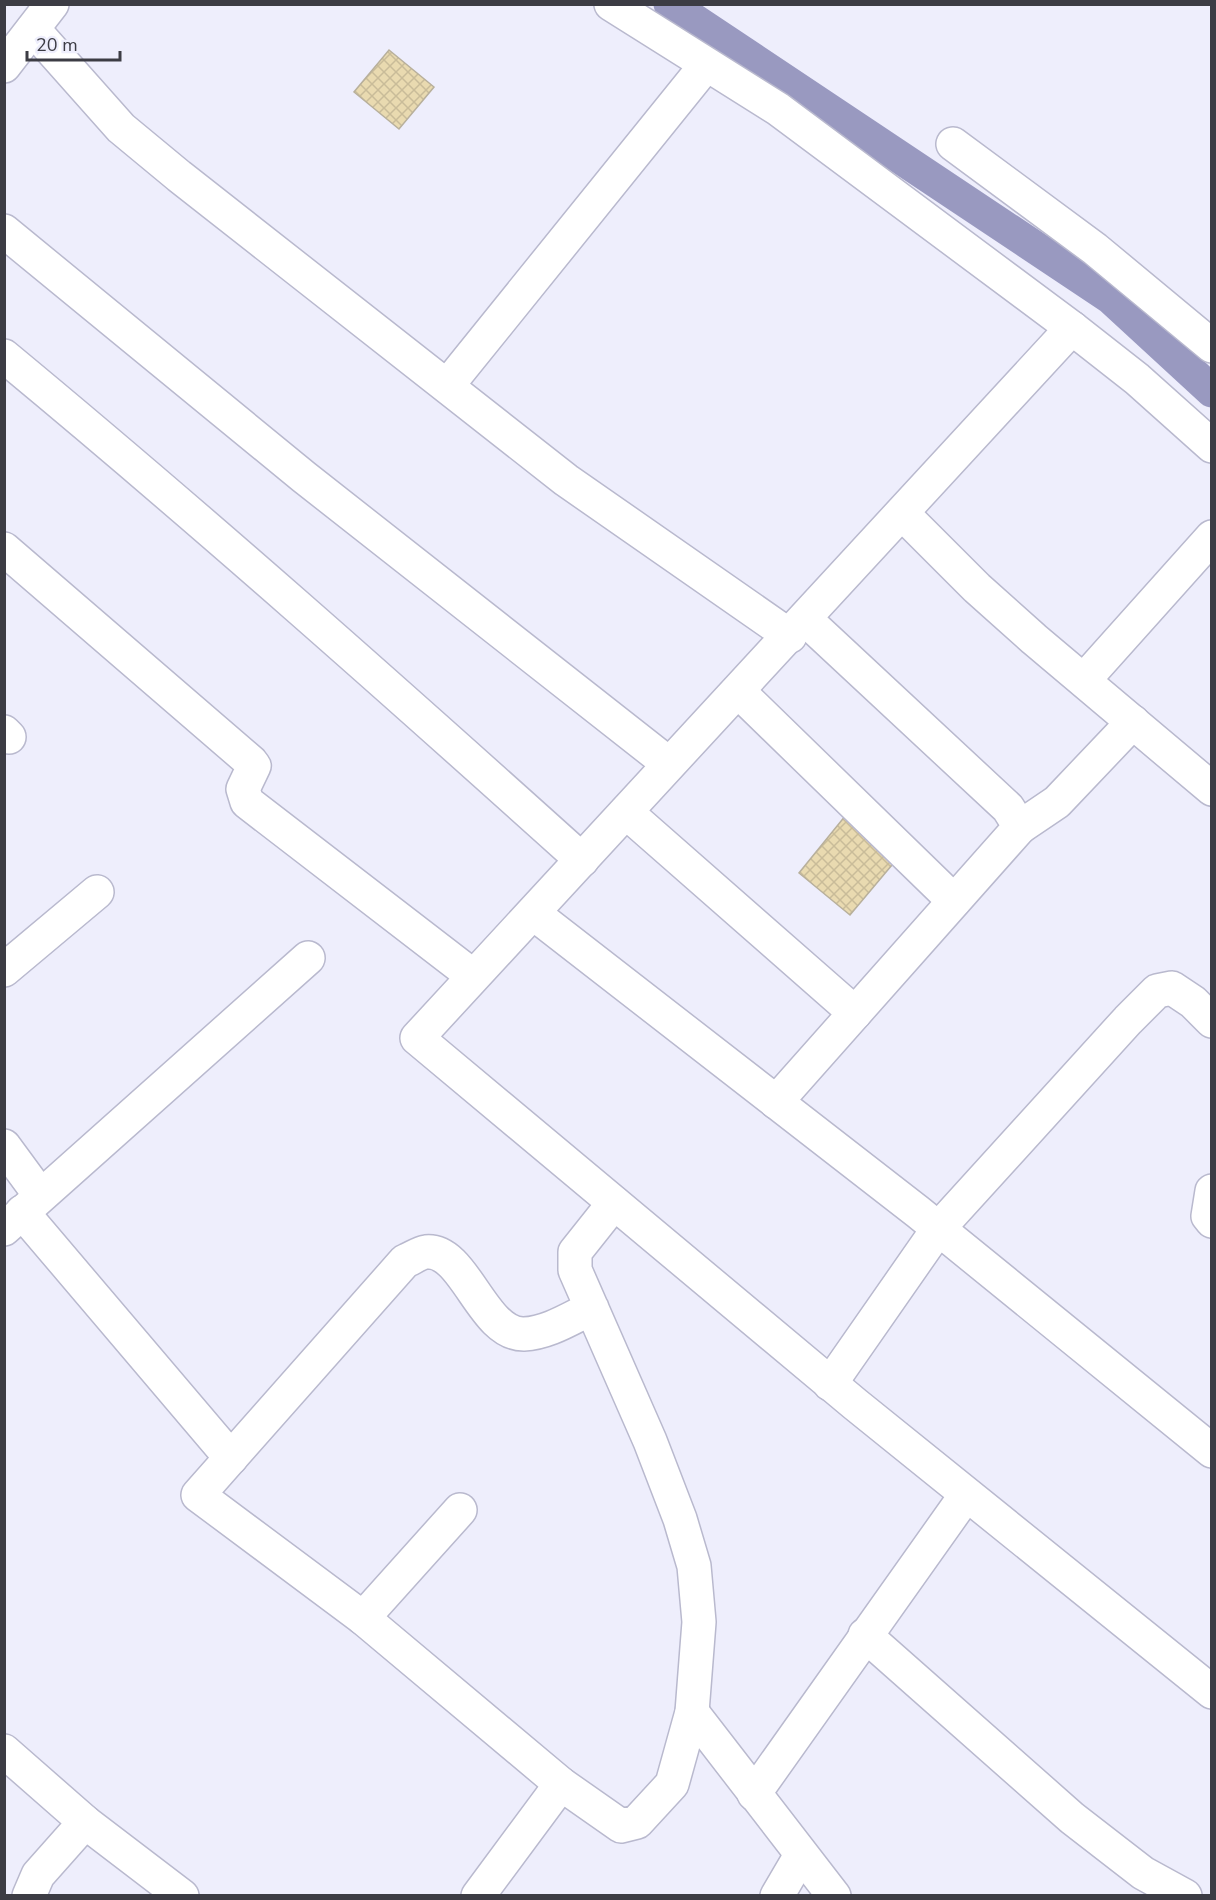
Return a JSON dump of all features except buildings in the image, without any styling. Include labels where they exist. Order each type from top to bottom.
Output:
[{"type":"street","points":[[610,4],[778,109],[1072,328],[1137,380],[1212,446]]},
{"type":"street","points":[[4,66],[42,17],[121,128],[566,480],[797,628],[1008,808],[1020,827]]},
{"type":"street","points":[[447,386],[706,65]]},
{"type":"street","points":[[954,144],[1095,249],[1212,346]]},
{"type":"street","points":[[4,231],[304,477],[669,764]]},
{"type":"street","points":[[1072,328],[903,514],[417,1038],[830,1384],[1211,1693]]},
{"type":"street","points":[[4,356],[152,479],[319,624],[582,860]]},
{"type":"street","points":[[903,514],[977,588],[1212,789]]},
{"type":"street","points":[[1084,680],[1212,537]]},
{"type":"street","points":[[4,549],[255,766],[243,789],[247,802],[473,976]]},
{"type":"street","points":[[738,691],[954,901]]},
{"type":"street","points":[[776,1102],[1020,827],[1057,802],[1133,722]]},
{"type":"street","points":[[626,812],[855,1013]]},
{"type":"street","points":[[4,970],[97,892]]},
{"type":"street","points":[[533,913],[1208,1443]]},
{"type":"street","points":[[22,1212],[308,958]]},
{"type":"street","points":[[830,1384],[938,1229],[1157,991],[1172,988],[1193,1002],[1212,1021]]},
{"type":"street","points":[[4,1146],[22,1212],[231,1458]]},
{"type":"street","points":[[1212,1191],[1208,1216],[1212,1221]]},
{"type":"street","points":[[592,1308],[544,1330],[522,1334],[503,1328],[445,1257],[426,1252],[405,1261],[389,1276],[310,1371],[198,1495],[363,1618],[561,1784],[621,1826],[637,1822],[672,1784],[692,1712],[699,1622],[694,1566],[680,1519],[650,1441],[592,1308],[575,1270],[576,1252],[615,1203]]},
{"type":"street","points":[[754,1794],[966,1495]]},
{"type":"street","points":[[363,1618],[460,1510]]},
{"type":"street","points":[[865,1635],[1113,1852],[1143,1873],[1185,1896]]},
{"type":"street","points":[[692,1712],[834,1896]]},
{"type":"street","points":[[10,1766],[182,1896]]},
{"type":"street","points":[[478,1896],[561,1784]]},
{"type":"street","points":[[28,1896],[38,1875],[85,1822]]},
{"type":"street","points":[[777,1896],[801,1855]]},
{"type":"waterway","points":[[670,4],[1111,298],[1212,391]]}]
